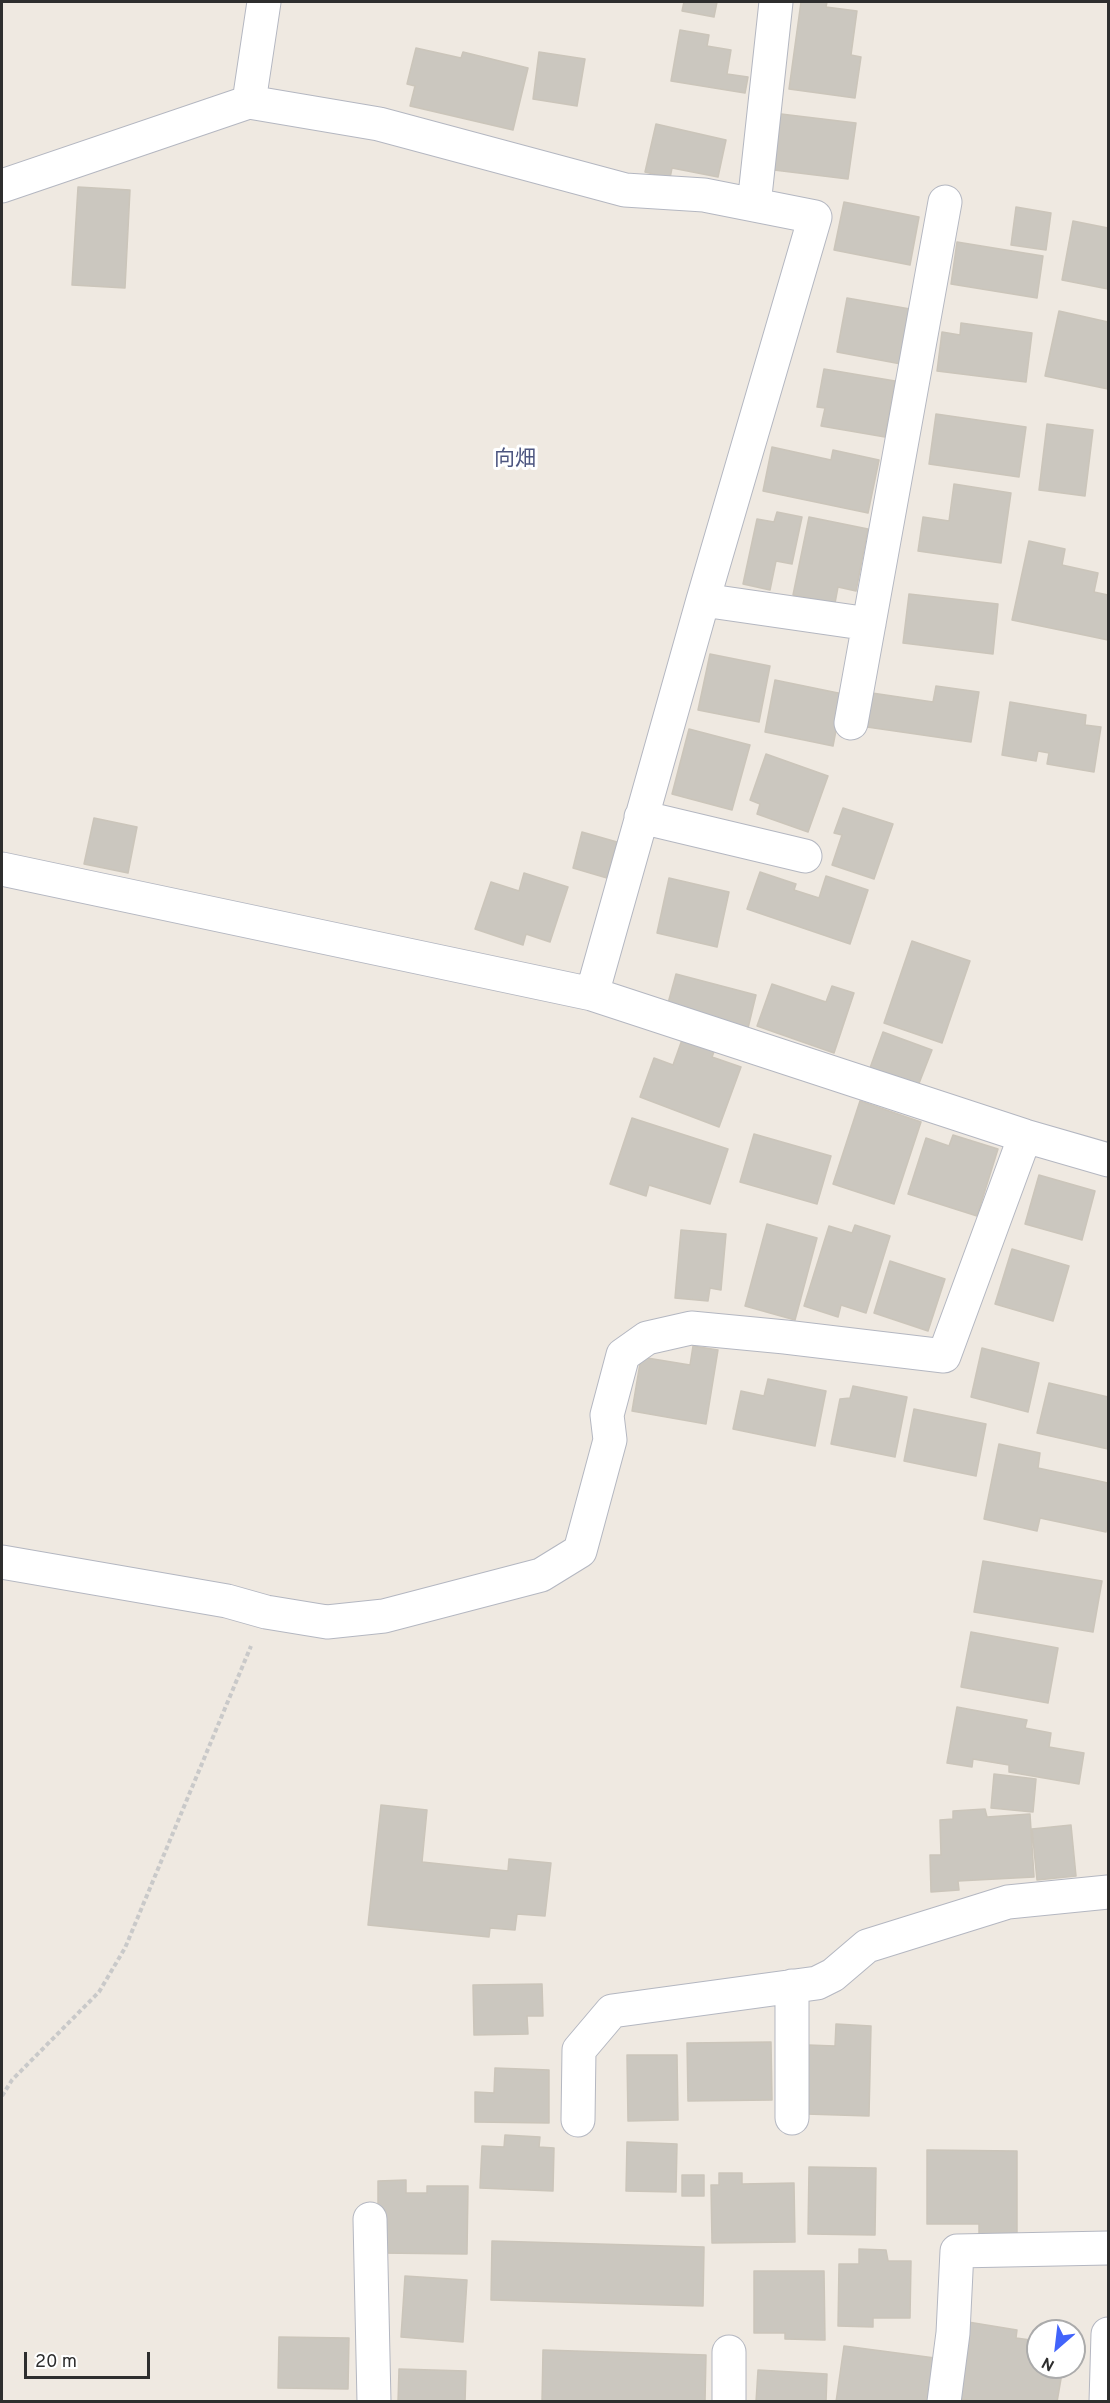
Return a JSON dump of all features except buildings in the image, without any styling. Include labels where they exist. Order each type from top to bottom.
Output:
[{"type":"street","points":[[249,102],[264,2]]},
{"type":"street","points":[[754,205],[776,2]]},
{"type":"street","points":[[2,186],[249,102],[379,124],[625,190],[704,195],[815,217],[592,994]]},
{"type":"street","points":[[851,723],[945,202]]},
{"type":"street","points":[[704,600],[869,624]]},
{"type":"street","points":[[641,817],[805,856]]},
{"type":"street","points":[[2,869],[592,994],[1025,1136],[1108,1160]]},
{"type":"street","points":[[2,1562],[227,1601],[266,1612],[327,1622],[384,1616],[540,1575],[580,1551],[610,1440],[607,1415],[623,1355],[647,1338],[691,1328],[785,1336],[944,1356],[1025,1136]]},
{"type":"street","points":[[578,2120],[579,2050],[612,2012],[817,1983],[833,1975],[867,1946],[1008,1902],[1108,1892]]},
{"type":"street","points":[[792,1986],[792,2118]]},
{"type":"street","points":[[370,2219],[374,2402]]},
{"type":"street","points":[[944,2402],[953,2333],[957,2251],[1108,2248]]},
{"type":"street","points":[[1106,2402],[1108,2334]]},
{"type":"street","points":[[729,2352],[729,2402]]},
{"type":"path","points":[[2,2096],[12,2080],[99,1992],[125,1948],[266,1612]]},
{"type":"district","name":"向畑","points":[[515,461]]}]
